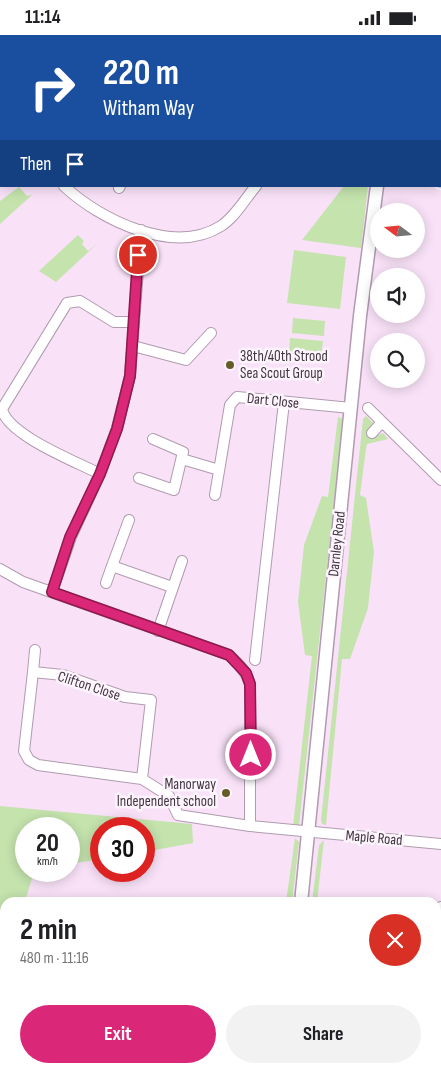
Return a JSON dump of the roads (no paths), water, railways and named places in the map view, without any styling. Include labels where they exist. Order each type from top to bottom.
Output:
[{"type":"street","points":[[65,187],[102,214],[141,230],[176,238],[200,235],[227,221],[255,187]]},
{"type":"street","name":"Darnley Road","points":[[302,897],[351,408],[377,187]]},
{"type":"street","points":[[52,592],[70,537],[100,474],[117,429],[130,376],[141,230]]},
{"type":"street","points":[[100,474],[32,440],[4,415],[2,409],[65,305],[79,301],[94,308],[112,321],[134,322]]},
{"type":"street","points":[[133,346],[186,360],[211,333]]},
{"type":"street","name":"Dart Close","points":[[215,495],[230,405],[237,397],[351,408]]},
{"type":"street","points":[[255,660],[284,402]]},
{"type":"street","points":[[368,408],[441,480]]},
{"type":"street","points":[[372,433],[382,422]]},
{"type":"street","points":[[139,478],[174,490],[183,452],[153,439]]},
{"type":"street","points":[[182,459],[219,470]]},
{"type":"street","points":[[106,583],[129,520]]},
{"type":"street","points":[[158,631],[182,561]]},
{"type":"street","points":[[112,566],[172,587]]},
{"type":"street","points":[[0,569],[23,582],[229,655],[246,673],[250,684],[250,826]]},
{"type":"street","points":[[35,650],[24,751],[29,760],[38,765],[142,779],[169,796],[178,815],[250,826],[308,832]]},
{"type":"street","name":"Clifton Close","points":[[33,672],[63,675],[125,697],[151,700],[142,779]]},
{"type":"street","name":"Maple Road","points":[[308,832],[441,844]]},
{"type":"place","name":"38th/40th Strood Sea Scout Group","points":[[230,365]]},
{"type":"place","name":"Manorway Independent school","points":[[226,793]]}]
